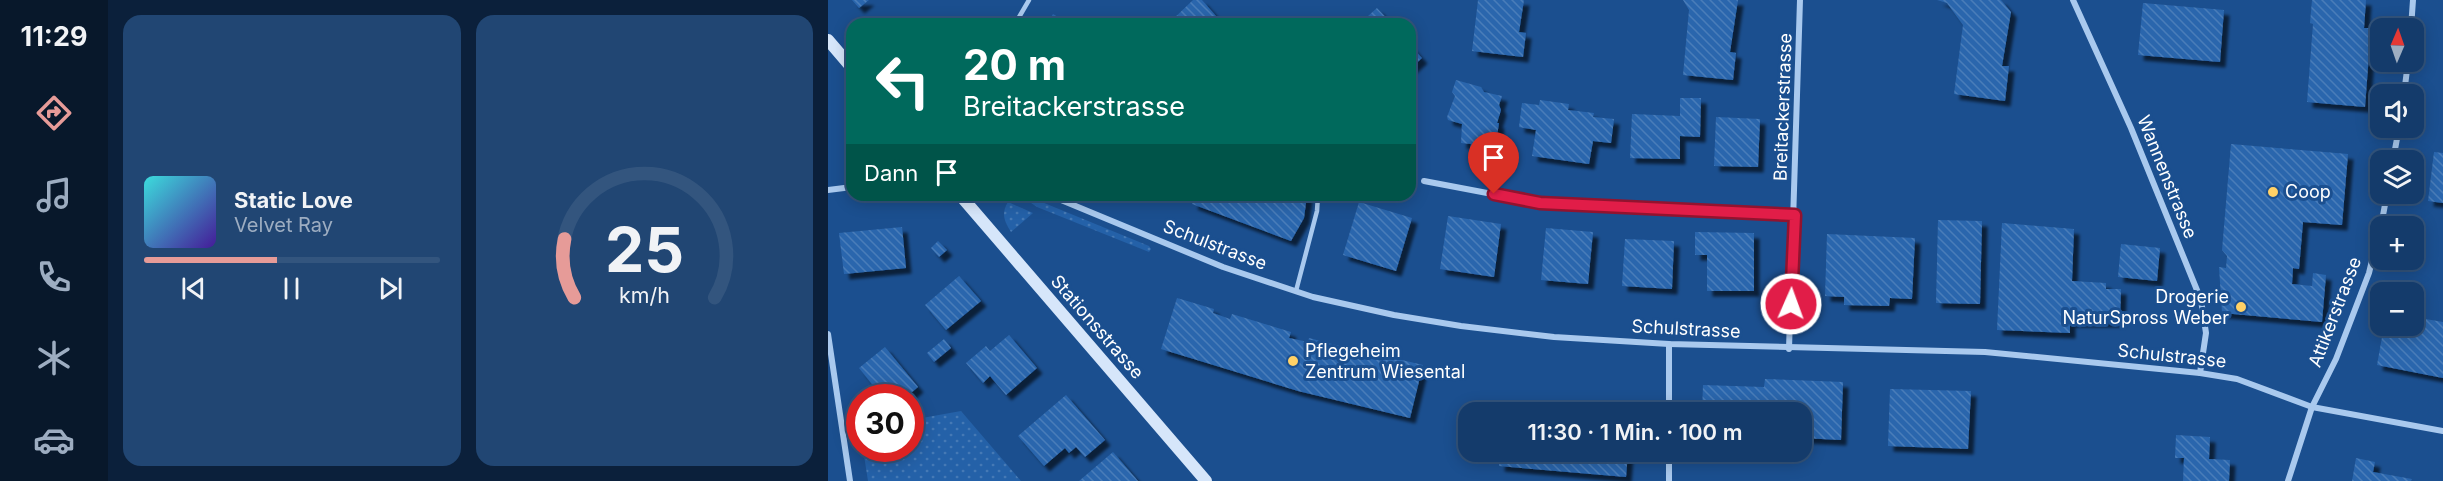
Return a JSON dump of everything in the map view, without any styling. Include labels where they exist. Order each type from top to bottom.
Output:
[{"type":"main road","points":[[828,40],[846,61]]},
{"type":"main road","name":"Stationsstrasse","points":[[965,201],[1206,481]]},
{"type":"street","name":"Breitackerstrasse","points":[[1789,349],[1800,0]]},
{"type":"street","name":"Wannenstrasse","points":[[2073,0],[2132,128],[2201,300],[2206,333],[2200,373]]},
{"type":"street","points":[[2412,18],[2413,0]]},
{"type":"street","points":[[1424,181],[1540,203],[1795,215]]},
{"type":"street","points":[[828,190],[846,188]]},
{"type":"street","name":"Schulstrasse","points":[[1064,201],[1223,267],[1296,291],[1394,315],[1490,331],[1669,344],[1789,349],[1985,352],[2200,373],[2237,379],[2312,407],[2443,431]]},
{"type":"street","name":"Attikerstrasse","points":[[2288,481],[2312,407],[2336,359],[2370,265]]},
{"type":"street","points":[[828,334],[850,481]]},
{"type":"street","points":[[1669,344],[1669,402]]},
{"type":"street","points":[[1669,462],[1669,481]]},
{"type":"lane","points":[[1018,18],[1029,0]]},
{"type":"lane","points":[[1296,291],[1318,201]]},
{"type":"shaded area","points":[[1028,201],[1039,201],[1149,246],[1151,249],[1149,252],[1037,207]]},
{"type":"shaded area","points":[[1008,202],[1033,213],[1011,232],[1004,217]]},
{"type":"shaded area","points":[[961,411],[1021,481],[868,481],[865,462],[924,462],[924,418]]},
{"type":"building","points":[[852,0],[869,0],[859,8]]},
{"type":"building","points":[[1193,0],[1202,0],[1218,18],[1174,18]]},
{"type":"building","points":[[1478,0],[1524,0],[1519,32],[1526,33],[1523,57],[1472,51]]},
{"type":"building","points":[[1683,0],[1738,0],[1730,52],[1736,53],[1733,80],[1683,75],[1689,10]]},
{"type":"building","points":[[1937,0],[2001,0],[2011,12],[2002,66],[2009,66],[2005,101],[1954,94],[1963,25],[1947,3]]},
{"type":"building","points":[[2312,0],[2366,0],[2364,28],[2370,28],[2370,41],[2365,107],[2307,102],[2313,24],[2310,23]]},
{"type":"building","points":[[2143,3],[2224,10],[2220,62],[2138,55]]},
{"type":"building","points":[[1377,8],[1386,18],[1366,18]]},
{"type":"building","points":[[1416,52],[1422,58],[1416,64]]},
{"type":"building","points":[[1456,80],[1481,87],[1484,92],[1502,96],[1494,156],[1469,154],[1471,144],[1461,143],[1462,124],[1448,120],[1455,96],[1452,92]]},
{"type":"building","points":[[1680,98],[1701,98],[1700,137],[1680,136],[1680,159],[1630,158],[1632,114],[1680,116]]},
{"type":"building","points":[[1540,100],[1569,104],[1568,110],[1594,113],[1593,117],[1614,119],[1611,143],[1593,141],[1589,164],[1532,156],[1536,130],[1519,127],[1522,103],[1539,105]]},
{"type":"building","points":[[1716,117],[1760,119],[1758,167],[1714,166]]},
{"type":"building","points":[[2231,144],[2348,154],[2342,225],[2303,222],[2299,269],[2293,268],[2292,284],[2312,286],[2313,273],[2326,275],[2322,322],[2222,313],[2219,267],[2226,268],[2227,256],[2222,250]]},
{"type":"building","points":[[2434,152],[2443,153],[2443,203],[2428,201]]},
{"type":"building","points":[[1193,201],[1306,201],[1304,218],[1291,241],[1192,204]]},
{"type":"building","points":[[1359,202],[1412,218],[1396,271],[1343,255]]},
{"type":"building","points":[[1448,216],[1501,224],[1494,277],[1440,269]]},
{"type":"building","points":[[1938,220],[1982,221],[1980,304],[1936,303]]},
{"type":"building","points":[[2002,223],[2074,229],[2072,281],[2106,283],[2106,289],[2121,289],[2120,322],[2070,322],[2070,333],[1997,330]]},
{"type":"building","points":[[902,227],[906,268],[844,274],[839,233]]},
{"type":"building","points":[[1546,228],[1593,232],[1588,284],[1541,280]]},
{"type":"building","points":[[1695,232],[1754,233],[1754,291],[1707,291],[1707,255],[1695,255]]},
{"type":"building","points":[[1827,234],[1915,238],[1912,299],[1890,298],[1889,306],[1844,305],[1844,297],[1825,296]]},
{"type":"building","points":[[1625,239],[1674,241],[1672,289],[1622,286]]},
{"type":"building","points":[[938,241],[947,250],[939,257],[931,248]]},
{"type":"building","points":[[2121,244],[2160,248],[2157,281],[2118,277]]},
{"type":"building","points":[[959,276],[981,301],[946,330],[925,305]]},
{"type":"building","points":[[1177,298],[1214,309],[1213,313],[1230,319],[1232,314],[1291,332],[1289,338],[1308,342],[1309,338],[1367,353],[1366,357],[1383,361],[1385,356],[1423,365],[1410,418],[1298,391],[1161,349]]},
{"type":"building","points":[[2424,319],[2443,322],[2443,378],[2377,365],[2382,336],[2424,336]]},
{"type":"building","points":[[1009,335],[1037,368],[1006,395],[990,376],[983,383],[966,363],[986,346],[990,351]]},
{"type":"building","points":[[944,339],[951,348],[934,362],[927,353]]},
{"type":"building","points":[[885,347],[916,384],[872,384],[859,368]]},
{"type":"building","points":[[1765,379],[1843,382],[1841,440],[1812,439],[1812,402],[1702,402],[1703,385],[1764,387]]},
{"type":"building","points":[[1890,389],[1971,391],[1968,449],[1888,446]]},
{"type":"building","points":[[1066,395],[1105,440],[1085,457],[1076,447],[1069,453],[1065,448],[1044,466],[1018,436]]},
{"type":"building","points":[[2176,435],[2210,437],[2209,459],[2230,460],[2229,481],[2183,481],[2184,458],[2175,458]]},
{"type":"building","points":[[1113,452],[1138,481],[1079,481]]},
{"type":"building","points":[[2356,458],[2375,462],[2373,472],[2412,479],[2411,481],[2352,481]]},
{"type":"building","points":[[1500,462],[1627,462],[1626,477],[1499,466]]},
{"type":"place","name":"Coop","points":[[2273,192]]},
{"type":"place","name":"Drogerie NaturSpross Weber","points":[[2241,307]]},
{"type":"place","name":"Pflegeheim Zentrum Wiesental","points":[[1293,361]]},
{"type":"route","points":[[1494,194],[1540,203],[1795,215],[1791,304]]}]
